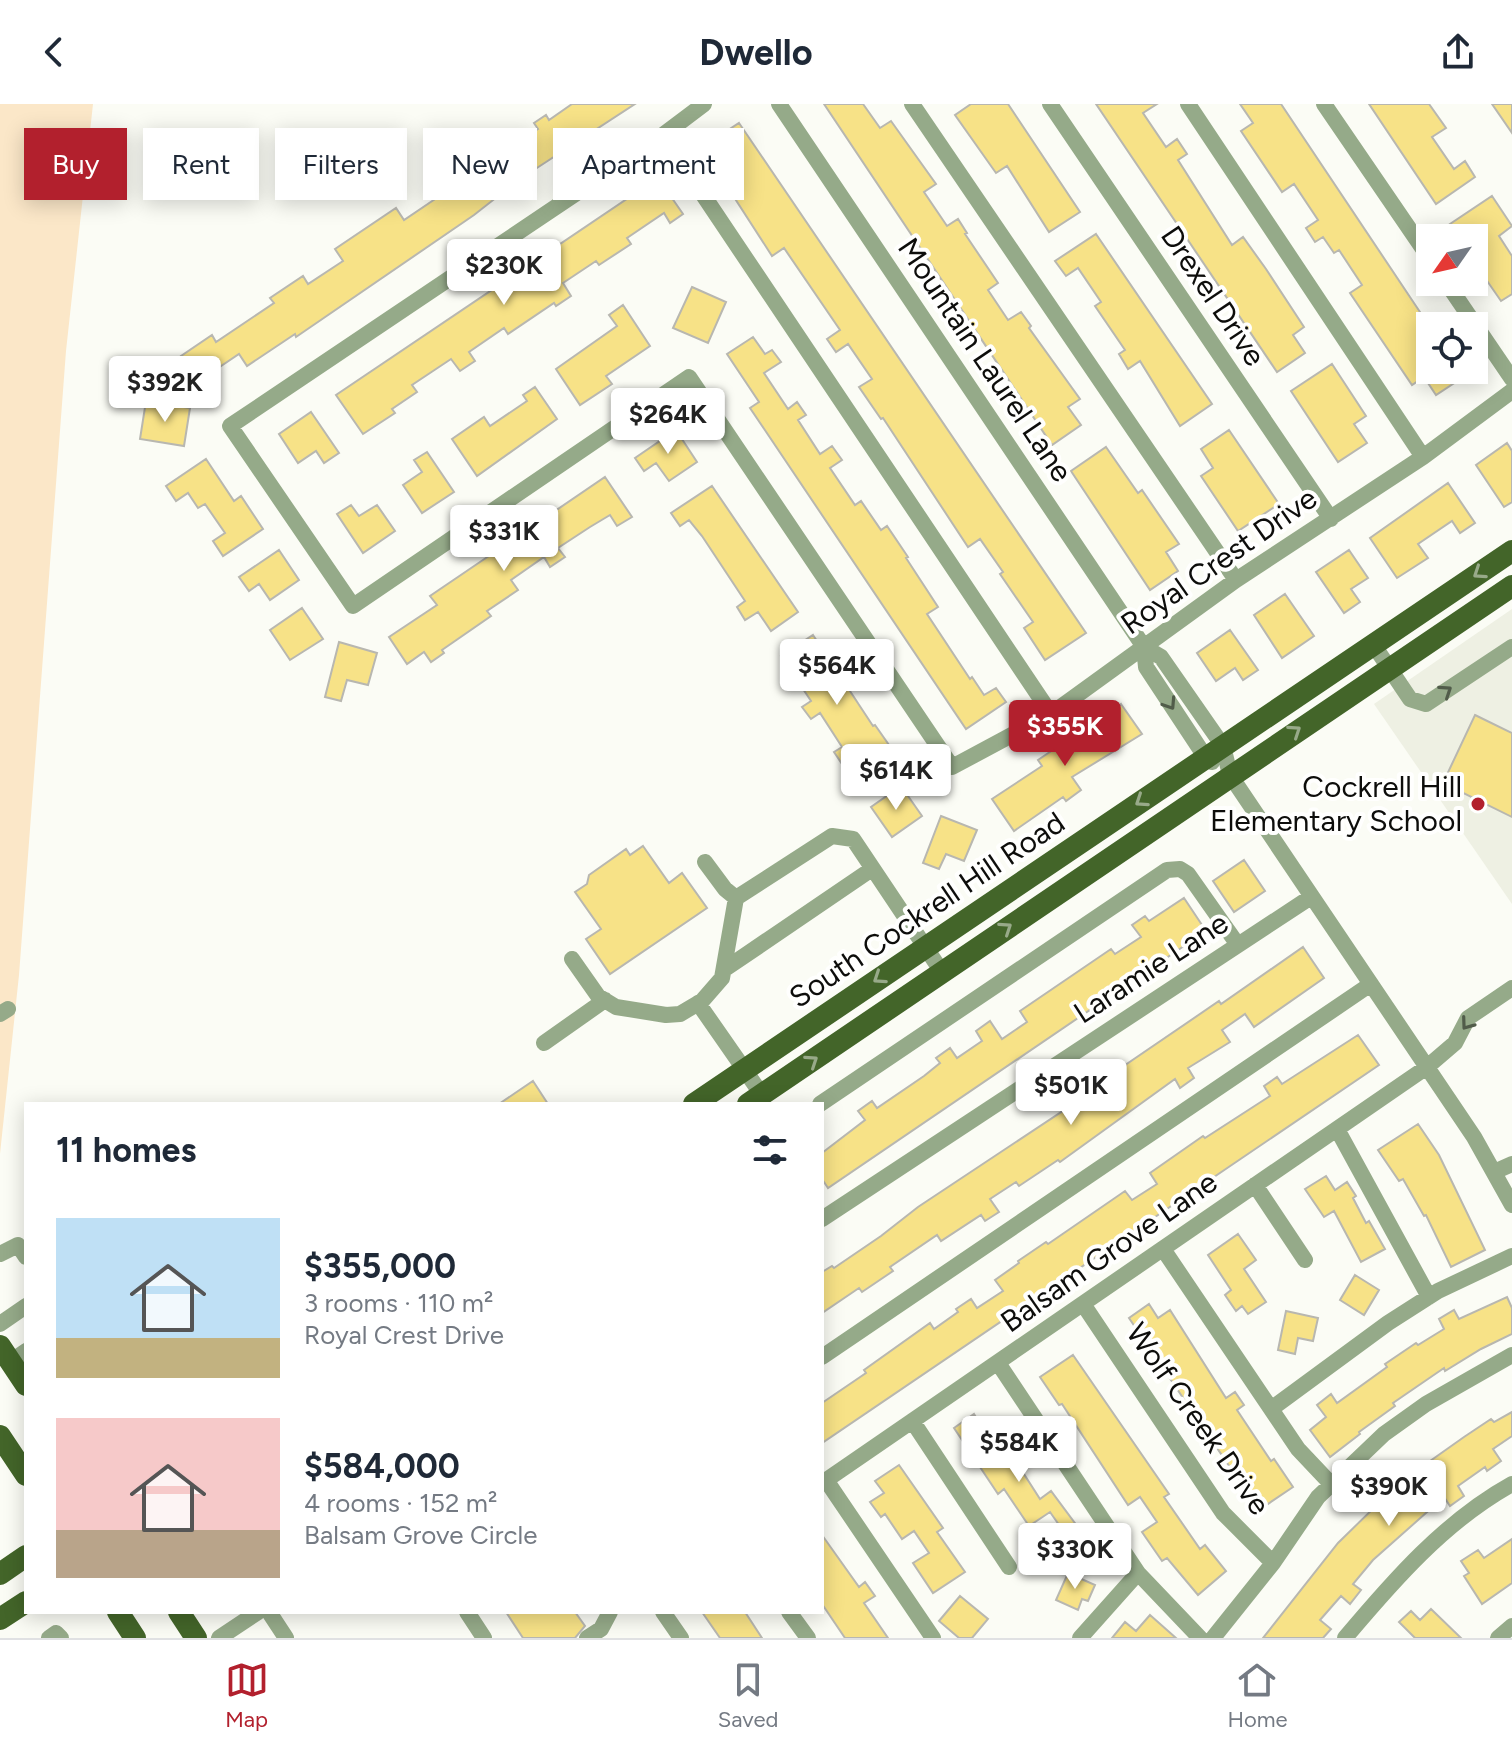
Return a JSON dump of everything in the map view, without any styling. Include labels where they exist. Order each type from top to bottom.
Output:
[{"type":"main road","name":"South Cockrell Hill Road","points":[[697,1102],[1512,551]]},
{"type":"main road","name":"South Cockrell Hill Road","points":[[755,1099],[1512,586]]},
{"type":"main road","points":[[12,1353],[24,1380]]},
{"type":"main road","points":[[0,1436],[24,1472]]},
{"type":"main road","points":[[0,1574],[24,1557]]},
{"type":"main road","points":[[0,1619],[24,1603]]},
{"type":"main road","points":[[119,1614],[135,1638]]},
{"type":"main road","points":[[180,1614],[196,1638]]},
{"type":"street","points":[[672,128],[704,104]]},
{"type":"street","name":"Mountain Laurel Lane","points":[[779,104],[1144,647],[1146,667],[1230,775],[1427,1067],[1512,1203]]},
{"type":"street","points":[[912,104],[1236,580]]},
{"type":"street","name":"Drexel Drive","points":[[1050,104],[1331,519]]},
{"type":"street","points":[[1188,104],[1423,457]]},
{"type":"street","points":[[1324,104],[1416,239]]},
{"type":"street","name":"Royal Crest Drive","points":[[566,200],[230,426],[353,606],[689,377],[952,767],[1051,714],[1236,580],[1423,457],[1512,391]]},
{"type":"street","points":[[707,200],[1051,714]]},
{"type":"street","points":[[1456,296],[1512,379]]},
{"type":"street","points":[[1373,644],[1410,699],[1426,704],[1512,647]]},
{"type":"street","points":[[572,959],[598,996],[616,1007],[666,1015],[680,1014],[698,1003],[722,978],[736,898],[832,836],[853,839],[942,972]]},
{"type":"street","points":[[705,862],[725,889],[736,898]]},
{"type":"street","points":[[725,969],[872,869]]},
{"type":"street","points":[[823,1102],[1167,870],[1180,869],[1188,874],[1238,945]]},
{"type":"street","name":"Laramie Lane","points":[[824,1218],[1311,897]]},
{"type":"street","points":[[824,1356],[1371,984]]},
{"type":"street","name":"Balsam Grove Lane","points":[[824,1481],[1427,1067],[1455,1043],[1468,1018],[1512,988]]},
{"type":"street","points":[[544,1043],[605,1000]]},
{"type":"street","points":[[698,1003],[745,1070],[755,1099]]},
{"type":"street","points":[[1337,1129],[1429,1297]]},
{"type":"street","points":[[1494,1172],[1512,1164]]},
{"type":"street","points":[[1255,1185],[1305,1260]]},
{"type":"street","points":[[0,1254],[18,1245],[24,1254]]},
{"type":"street","points":[[1163,1249],[1298,1449],[1332,1485]]},
{"type":"street","points":[[1271,1409],[1388,1323],[1429,1297],[1512,1256]]},
{"type":"street","name":"Wolf Creek Drive","points":[[1083,1304],[1223,1513],[1273,1563]]},
{"type":"street","points":[[0,1324],[24,1307]]},
{"type":"street","points":[[1213,1638],[1273,1563],[1318,1497],[1384,1434],[1426,1404],[1512,1355]]},
{"type":"street","points":[[998,1363],[1138,1573],[1200,1638]]},
{"type":"street","points":[[913,1422],[1009,1567]]},
{"type":"street","points":[[824,1481],[933,1638]]},
{"type":"street","points":[[1345,1638],[1391,1583],[1437,1539],[1512,1484]]},
{"type":"street","points":[[1080,1638],[1138,1573]]},
{"type":"street","points":[[219,1638],[255,1614]]},
{"type":"street","points":[[270,1614],[286,1638]]},
{"type":"street","points":[[468,1614],[484,1638]]},
{"type":"street","points":[[587,1638],[601,1629],[609,1614]]},
{"type":"street","points":[[664,1614],[681,1638]]},
{"type":"street","points":[[790,1614],[808,1638]]},
{"type":"street","points":[[1498,1638],[1512,1626]]},
{"type":"street","points":[[49,1638],[56,1633],[61,1638]]},
{"type":"shaded area","points":[[0,104],[93,104],[90,128],[24,128],[24,200],[83,200],[66,351],[19,975],[0,1154]]},
{"type":"shaded area","name":"Cockrell Hill Elementary School","points":[[1512,609],[1512,904],[1374,704]]},
{"type":"building","points":[[572,104],[635,104],[598,128],[553,128],[553,157],[537,168],[538,129],[534,123],[546,115],[549,120]]},
{"type":"building","points":[[824,104],[863,104],[880,128],[891,121],[936,184],[924,192],[947,226],[958,219],[998,283],[988,290],[1008,320],[1021,312],[1080,399],[1068,407],[1081,425],[1052,445]]},
{"type":"building","points":[[971,104],[1008,104],[1080,212],[1049,232],[1007,166],[996,173],[955,115]]},
{"type":"building","points":[[1096,104],[1157,104],[1143,113],[1166,147],[1177,139],[1187,154],[1178,160],[1232,245],[1243,237],[1266,269],[1304,327],[1293,335],[1305,353],[1277,372]]},
{"type":"building","points":[[1240,104],[1281,104],[1420,312],[1416,312],[1416,382],[1412,385],[1350,293],[1362,285],[1339,250],[1334,253],[1323,237],[1315,242],[1306,228],[1318,220],[1294,184],[1282,192],[1241,131],[1253,123]]},
{"type":"building","points":[[1369,104],[1429,104],[1446,128],[1432,137],[1454,169],[1465,161],[1475,177],[1436,204]]},
{"type":"building","points":[[1492,104],[1512,104],[1512,133]]},
{"type":"building","points":[[744,130],[1086,633],[1045,660],[1024,628],[1033,622],[1000,574],[1003,572],[980,539],[968,547],[859,387],[872,379],[848,344],[836,352],[827,339],[840,330],[784,248],[772,256],[736,200],[744,200]]},
{"type":"building","points":[[1492,196],[1512,226],[1499,236],[1512,256],[1512,294],[1501,301],[1488,282],[1488,224],[1450,224]]},
{"type":"building","points":[[434,200],[493,200],[296,337],[295,334],[247,366],[239,354],[199,381],[181,356],[212,335],[216,342],[274,303],[270,298],[303,276],[308,284],[343,261],[335,249],[396,208],[404,220]]},
{"type":"building","points":[[625,200],[673,200],[683,214],[670,223],[664,213],[627,238],[631,244],[599,265],[596,261],[563,283],[571,296],[556,306],[554,303],[508,334],[504,328],[469,352],[475,361],[460,371],[451,359],[412,385],[417,392],[392,409],[395,413],[363,434],[336,395]]},
{"type":"building","points":[[1096,234],[1212,404],[1180,426],[1140,361],[1128,369],[1119,354],[1125,350],[1095,306],[1101,302],[1078,268],[1066,276],[1055,261]]},
{"type":"building","points":[[692,287],[726,302],[708,343],[673,328]]},
{"type":"building","points":[[623,305],[650,346],[606,376],[612,384],[580,405],[556,369],[617,326],[609,315]]},
{"type":"building","points":[[753,337],[765,354],[772,350],[781,362],[764,373],[788,409],[797,402],[806,415],[798,420],[820,454],[832,446],[842,460],[830,468],[855,505],[861,501],[881,530],[887,526],[908,557],[938,607],[927,614],[970,679],[972,677],[984,695],[996,688],[1006,702],[966,729],[750,408],[759,402],[727,354]]},
{"type":"building","points":[[1332,364],[1366,416],[1354,424],[1367,443],[1338,462],[1291,391]]},
{"type":"building","points":[[1429,384],[1453,384],[1436,395]]},
{"type":"building","points":[[535,387],[557,419],[477,476],[452,439],[484,417],[490,426],[527,401],[523,395]]},
{"type":"building","points":[[146,401],[190,408],[184,446],[140,439]]},
{"type":"building","points":[[311,412],[339,453],[324,463],[316,451],[298,463],[279,434]]},
{"type":"building","points":[[676,430],[697,462],[669,481],[656,463],[644,471],[635,458]]},
{"type":"building","points":[[1229,430],[1279,504],[1238,531],[1201,476],[1213,468],[1201,449]]},
{"type":"building","points":[[1507,443],[1512,451],[1512,502],[1504,507],[1476,465]]},
{"type":"building","points":[[1106,447],[1138,493],[1142,490],[1179,544],[1166,552],[1178,571],[1150,590],[1071,471]]},
{"type":"building","points":[[427,452],[454,492],[422,513],[403,485],[422,472],[414,460]]},
{"type":"building","points":[[206,459],[234,501],[241,496],[263,529],[223,556],[213,541],[225,533],[205,504],[198,508],[188,493],[176,501],[166,486]]},
{"type":"building","points":[[605,477],[632,517],[617,526],[610,515],[590,527],[558,548],[565,557],[550,567],[544,557],[511,580],[518,590],[487,611],[491,616],[442,650],[444,653],[431,662],[424,652],[407,664],[389,637],[437,605],[430,596]]},
{"type":"building","points":[[1448,483],[1475,523],[1460,533],[1452,521],[1418,544],[1428,558],[1397,578],[1370,538]]},
{"type":"building","points":[[712,486],[798,612],[771,631],[758,612],[745,620],[737,607],[745,601],[702,536],[689,520],[680,526],[671,513]]},
{"type":"building","points":[[351,505],[359,516],[377,505],[395,531],[363,553],[337,514]]},
{"type":"building","points":[[279,550],[299,580],[270,600],[259,584],[249,591],[239,577]]},
{"type":"building","points":[[1349,550],[1368,578],[1351,589],[1360,602],[1344,613],[1316,572]]},
{"type":"building","points":[[1285,594],[1314,636],[1282,658],[1254,615]]},
{"type":"building","points":[[302,608],[323,639],[290,660],[270,630]]},
{"type":"building","points":[[1230,630],[1258,670],[1243,680],[1235,668],[1216,681],[1197,653]]},
{"type":"building","points":[[813,635],[873,726],[896,755],[866,775],[856,759],[844,767],[834,752],[842,747],[820,713],[811,719],[802,707],[811,701],[781,656]]},
{"type":"building","points":[[339,642],[377,653],[368,685],[347,680],[341,701],[325,697]]},
{"type":"building","points":[[1121,704],[1142,734],[1072,777],[1081,790],[1066,801],[1063,797],[1014,831],[992,799],[1042,766],[1038,760]]},
{"type":"building","points":[[1475,715],[1512,733],[1512,817],[1443,783]]},
{"type":"building","points":[[901,786],[922,816],[892,837],[871,807]]},
{"type":"building","points":[[941,816],[977,830],[964,861],[946,854],[939,869],[923,863]]},
{"type":"building","points":[[643,846],[669,883],[682,873],[707,908],[610,974],[586,939],[601,929],[575,892],[587,884],[589,875],[626,849],[630,855]]},
{"type":"building","points":[[1244,860],[1265,891],[1234,912],[1213,881]]},
{"type":"building","points":[[1184,898],[1206,931],[828,1188],[824,1182],[824,1151],[865,1120],[858,1111],[872,1101],[877,1108],[924,1076],[940,1063],[936,1058],[950,1048],[957,1058],[982,1041],[976,1031],[990,1021],[1002,1039],[1027,1022],[1020,1011],[1111,949],[1115,954],[1141,937],[1132,925],[1145,916],[1149,921]]},
{"type":"building","points":[[1303,947],[1324,978],[1254,1027],[1245,1014],[1222,1030],[1230,1042],[1188,1068],[1194,1078],[1180,1088],[1175,1079],[1060,1162],[1058,1160],[1019,1186],[1016,1182],[990,1199],[999,1212],[985,1221],[981,1215],[941,1241],[937,1235],[890,1267],[893,1271],[862,1292],[859,1288],[824,1312],[824,1271],[832,1266],[834,1268],[918,1207],[1117,1075],[1115,1072],[1219,1001],[1221,1004]]},
{"type":"building","points":[[1358,1035],[1379,1065],[824,1442],[824,1402],[866,1373],[864,1370],[930,1323],[934,1329],[971,1299],[977,1308],[1003,1291],[995,1280],[1018,1261],[1125,1191],[1132,1200],[1157,1184],[1150,1173],[1203,1136],[1205,1138],[1270,1096],[1264,1086],[1277,1077],[1282,1084]]},
{"type":"building","points":[[533,1081],[547,1102],[502,1102]]},
{"type":"building","points":[[1418,1124],[1439,1155],[1485,1250],[1451,1267],[1426,1215],[1403,1179],[1399,1181],[1378,1150]]},
{"type":"building","points":[[1326,1176],[1335,1190],[1347,1182],[1366,1223],[1369,1221],[1385,1249],[1361,1262],[1334,1211],[1324,1217],[1305,1189]]},
{"type":"building","points":[[1238,1234],[1256,1260],[1244,1269],[1266,1302],[1248,1314],[1242,1306],[1236,1311],[1225,1295],[1231,1290],[1208,1255]]},
{"type":"building","points":[[1355,1275],[1379,1290],[1364,1315],[1340,1300]]},
{"type":"building","points":[[1507,1297],[1512,1308],[1512,1334],[1445,1371],[1444,1368],[1393,1403],[1395,1406],[1330,1457],[1310,1430],[1326,1417],[1317,1405],[1331,1394],[1337,1403],[1387,1367],[1385,1364],[1444,1329],[1439,1319],[1454,1310],[1459,1319]]},
{"type":"building","points":[[1149,1304],[1158,1318],[1170,1310],[1226,1398],[1235,1392],[1244,1405],[1237,1410],[1271,1461],[1274,1459],[1293,1487],[1259,1510],[1129,1318]]},
{"type":"building","points":[[1286,1311],[1318,1318],[1313,1341],[1298,1338],[1295,1354],[1278,1350]]},
{"type":"building","points":[[1073,1355],[1169,1494],[1164,1497],[1200,1549],[1205,1545],[1226,1571],[1198,1595],[1167,1558],[1162,1561],[1142,1532],[1157,1522],[1140,1497],[1128,1505],[1062,1404],[1059,1405],[1040,1377]]},
{"type":"building","points":[[1512,1412],[1512,1436],[1493,1449],[1501,1461],[1487,1471],[1485,1467],[1458,1486],[1464,1496],[1450,1506],[1444,1497],[1373,1560],[1353,1584],[1361,1590],[1350,1604],[1341,1596],[1320,1620],[1331,1629],[1323,1638],[1263,1638],[1338,1543],[1384,1498],[1464,1437],[1491,1419],[1494,1422]]},
{"type":"building","points":[[974,1414],[982,1427],[994,1420],[1003,1433],[999,1435],[1040,1499],[1051,1491],[1092,1546],[1067,1563],[1051,1540],[1064,1532],[1050,1512],[1029,1526],[1004,1489],[998,1494],[954,1428]]},
{"type":"building","points":[[899,1465],[943,1528],[937,1532],[965,1572],[933,1593],[913,1563],[929,1553],[914,1531],[902,1539],[885,1514],[881,1517],[870,1502],[884,1493],[875,1481]]},
{"type":"building","points":[[824,1538],[859,1587],[865,1582],[875,1596],[864,1603],[888,1638],[845,1638],[824,1607]]},
{"type":"building","points":[[1512,1539],[1512,1583],[1482,1604],[1464,1576],[1469,1573],[1461,1561],[1478,1550],[1484,1558]]},
{"type":"building","points":[[1068,1573],[1095,1585],[1088,1601],[1082,1599],[1078,1610],[1056,1600]]},
{"type":"building","points":[[960,1596],[988,1619],[972,1638],[959,1638],[939,1621]]},
{"type":"building","points":[[1431,1609],[1461,1638],[1415,1638],[1399,1622],[1411,1611],[1420,1620]]},
{"type":"building","points":[[507,1614],[576,1614],[585,1626],[575,1638],[523,1638]]},
{"type":"building","points":[[703,1614],[746,1614],[762,1638],[720,1638]]},
{"type":"building","points":[[1150,1615],[1176,1638],[1112,1638],[1125,1622],[1136,1631]]},
{"type":"place","name":"Cockrell Hill Elementary School","points":[[1478,804]]}]
